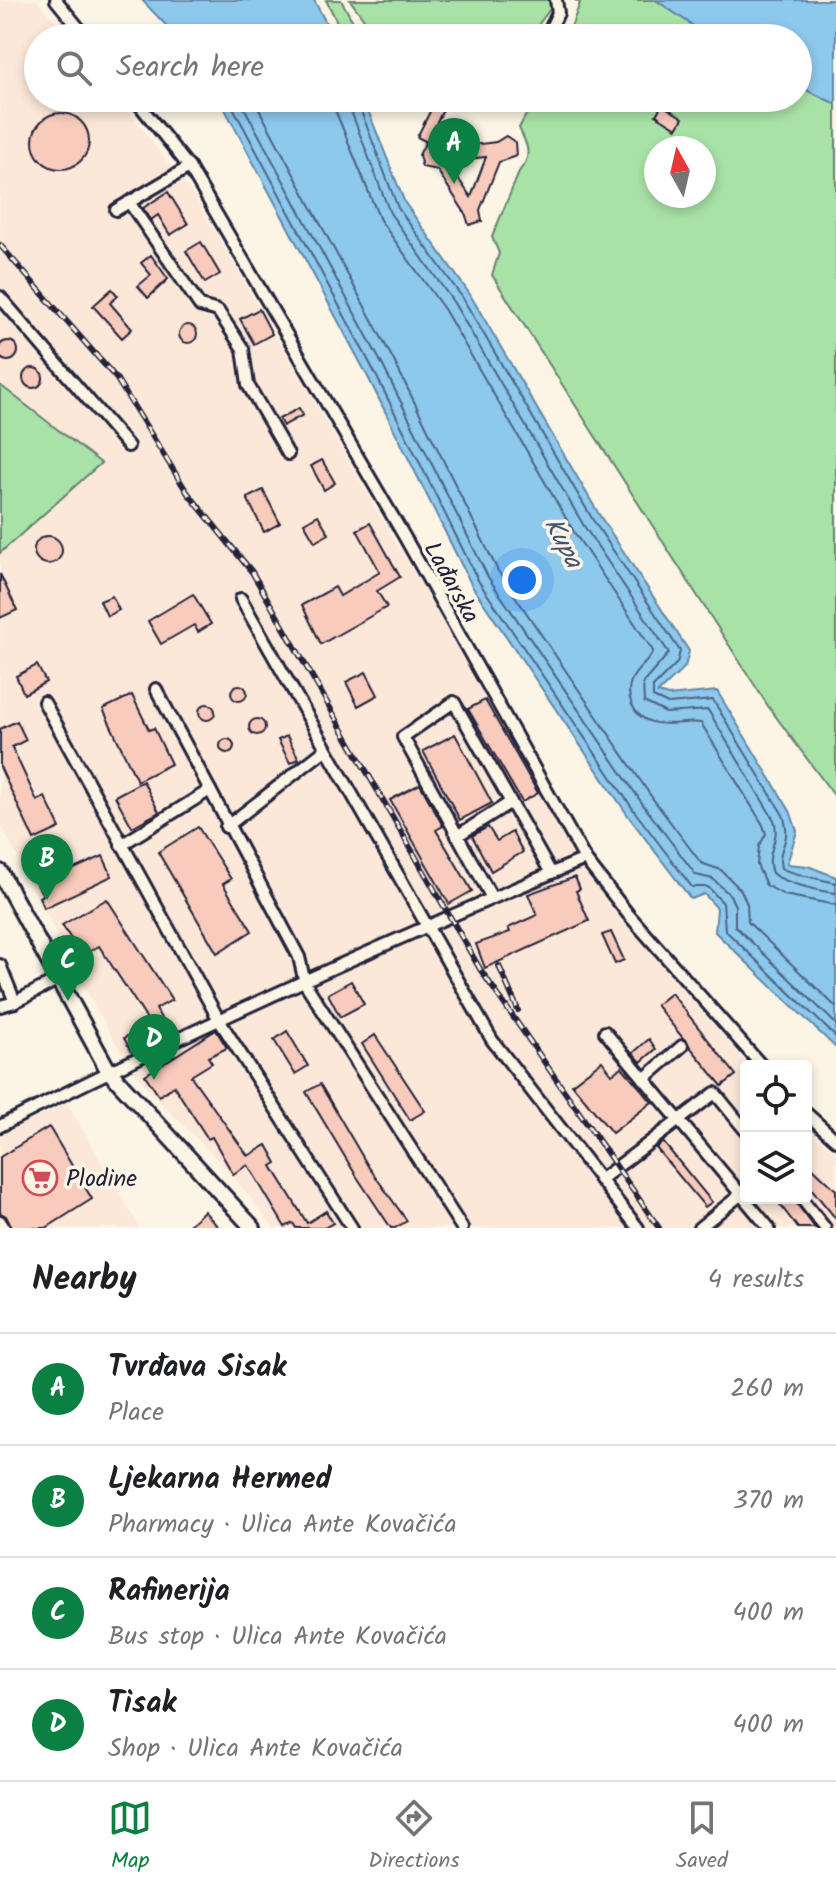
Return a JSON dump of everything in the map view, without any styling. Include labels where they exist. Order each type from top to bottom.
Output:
[{"type":"main road","points":[[0,872],[108,1070],[253,1228]]},
{"type":"street","points":[[56,0],[76,24]]},
{"type":"street","points":[[553,24],[558,13],[556,0]]},
{"type":"street","name":"Lađarska","points":[[145,112],[189,167],[366,470],[585,859],[637,925],[757,1060]]},
{"type":"street","points":[[116,210],[189,167]]},
{"type":"street","points":[[129,202],[200,306],[218,311],[243,349],[248,385],[288,454]]},
{"type":"street","points":[[0,297],[128,446]]},
{"type":"street","points":[[241,599],[492,1040],[638,1228]]},
{"type":"street","points":[[156,689],[210,790],[226,827],[299,957],[305,983],[462,1228]]},
{"type":"street","points":[[44,702],[219,1020],[352,1228]]},
{"type":"street","points":[[492,898],[403,737],[454,702],[551,873]]},
{"type":"street","points":[[226,827],[325,750]]},
{"type":"street","points":[[121,845],[210,790]]},
{"type":"street","points":[[457,836],[511,802]]},
{"type":"street","points":[[0,1126],[108,1070],[427,926],[585,859]]},
{"type":"street","points":[[0,965],[15,1002]]},
{"type":"street","points":[[0,1006],[15,1002],[57,980]]},
{"type":"street","points":[[605,1032],[740,1189]]},
{"type":"street","points":[[644,1079],[682,1046]]},
{"type":"street","points":[[600,1180],[715,1093],[740,1124]]},
{"type":"street","points":[[812,1118],[836,1140]]},
{"type":"street","points":[[699,1228],[740,1196]]},
{"type":"street","points":[[752,1204],[769,1228]]},
{"type":"street","points":[[806,1204],[825,1228]]},
{"type":"street","points":[[0,1221],[4,1228]]},
{"type":"shaded area","points":[[0,0],[37,0],[57,24],[24,24],[24,112],[129,112],[195,197],[602,896],[744,1060],[740,1060],[740,1204],[812,1204],[812,1133],[836,1153],[836,1228],[274,1228],[228,1170],[150,1092],[123,1055],[77,975],[0,822],[0,553],[100,463],[0,385]]},
{"type":"shaded area","points":[[67,1103],[140,1228],[0,1228],[0,1135]]},
{"type":"green space","points":[[326,0],[341,0],[354,24],[338,24]]},
{"type":"green space","points":[[350,0],[552,0],[550,9],[539,24],[368,24]]},
{"type":"green space","points":[[575,0],[656,0],[691,24],[572,24],[580,3]]},
{"type":"green space","points":[[812,93],[836,104],[836,798],[768,706],[492,275],[499,253],[492,237],[528,155],[519,128],[528,112],[812,112]]},
{"type":"green space","points":[[0,385],[101,463],[0,553]]},
{"type":"water","points":[[142,0],[314,0],[327,24],[165,24]]},
{"type":"water","points":[[656,0],[836,0],[836,104],[812,93],[812,24],[691,24]]},
{"type":"water","name":"Kupa","points":[[226,112],[369,112],[405,203],[469,293],[600,516],[689,651],[685,667],[658,693],[668,696],[717,691],[790,811],[797,831],[787,864],[808,866],[836,877],[836,1048],[715,932],[717,908],[704,894],[691,899],[629,817],[472,586],[367,375]]},
{"type":"building","points":[[430,112],[442,112],[427,142],[417,137]]},
{"type":"building","points":[[658,112],[673,112],[683,118],[677,128],[656,115]]},
{"type":"building","points":[[61,113],[81,121],[89,141],[81,161],[61,169],[41,161],[33,141],[41,121]]},
{"type":"building","points":[[506,136],[515,142],[516,156],[499,162],[480,210],[482,221],[469,225],[465,213],[437,170],[422,167],[419,155],[425,143],[442,149],[496,142]],"holes":[[[486,157],[471,197],[446,161]]]},
{"type":"building","points":[[168,192],[188,224],[170,235],[158,215],[151,220],[143,208]]},
{"type":"building","points":[[201,242],[220,274],[205,283],[186,251]]},
{"type":"building","points":[[151,255],[168,279],[148,298],[138,286],[151,275],[141,263]]},
{"type":"building","points":[[112,289],[118,296],[110,303],[132,329],[122,338],[93,306]]},
{"type":"building","points":[[259,309],[272,334],[254,344],[240,319]]},
{"type":"building","points":[[188,325],[197,334],[188,343],[179,334]]},
{"type":"building","points":[[4,342],[12,342],[17,347],[17,355],[12,360],[4,360],[-1,355],[-1,347]]},
{"type":"building","points":[[33,368],[40,371],[43,378],[40,385],[33,388],[26,385],[23,378],[26,371]]},
{"type":"building","points":[[299,408],[303,415],[283,426],[279,419]]},
{"type":"building","points":[[322,460],[335,483],[324,490],[311,466]]},
{"type":"building","points":[[263,490],[280,523],[264,532],[247,498]]},
{"type":"building","points":[[318,515],[329,534],[315,542],[304,523]]},
{"type":"building","points":[[370,523],[400,577],[377,591],[387,607],[321,644],[302,605],[335,587],[340,596],[380,572],[357,530]]},
{"type":"building","points":[[48,536],[58,540],[62,550],[58,560],[48,564],[38,560],[34,550],[38,540]]},
{"type":"building","points":[[0,574],[17,610],[0,618]]},
{"type":"building","points":[[193,594],[211,624],[198,632],[194,625],[161,644],[148,621]]},
{"type":"building","points":[[112,596],[119,610],[107,616],[100,601]]},
{"type":"building","points":[[37,665],[46,682],[24,694],[16,676]]},
{"type":"building","points":[[366,672],[378,695],[358,706],[346,682]]},
{"type":"building","points":[[239,685],[247,693],[239,701],[231,693]]},
{"type":"building","points":[[132,695],[149,730],[154,728],[171,764],[137,781],[103,709]]},
{"type":"building","points":[[485,700],[538,793],[522,802],[468,709]]},
{"type":"building","points":[[207,704],[215,712],[207,720],[199,712]]},
{"type":"building","points":[[257,719],[265,727],[257,735],[249,727]]},
{"type":"building","points":[[17,721],[26,740],[12,747],[37,801],[45,797],[60,828],[34,840],[0,767],[0,729]]},
{"type":"building","points":[[455,734],[492,803],[460,820],[423,751]]},
{"type":"building","points":[[287,736],[299,759],[290,763],[278,740]]},
{"type":"building","points":[[227,739],[234,746],[227,753],[220,746]]},
{"type":"building","points":[[143,781],[159,812],[132,827],[115,796]]},
{"type":"building","points":[[420,784],[443,826],[436,830],[472,891],[449,904],[390,800]]},
{"type":"building","points":[[198,827],[231,879],[223,884],[252,931],[217,953],[158,852]]},
{"type":"building","points":[[488,827],[497,841],[512,832],[523,852],[491,871],[472,836]]},
{"type":"building","points":[[53,851],[65,873],[103,856],[112,876],[44,908],[39,897],[43,895],[27,866]]},
{"type":"building","points":[[575,877],[580,889],[576,891],[589,921],[485,968],[476,944],[510,932],[508,928],[537,915],[528,894]]},
{"type":"building","points":[[107,899],[172,1000],[156,1009],[168,1032],[131,1051],[124,1038],[150,1024],[99,946],[82,956],[62,925]]},
{"type":"building","points":[[611,932],[624,960],[615,964],[602,935]]},
{"type":"building","points":[[351,981],[364,1004],[340,1017],[328,994]]},
{"type":"building","points":[[671,993],[736,1075],[722,1086],[656,1005]]},
{"type":"building","points":[[216,1030],[227,1048],[208,1057],[212,1063],[191,1076],[248,1156],[267,1145],[277,1163],[272,1166],[307,1223],[326,1211],[333,1223],[324,1228],[296,1228],[293,1223],[285,1227],[248,1165],[233,1174],[212,1137],[208,1139],[174,1086],[159,1096],[145,1075]]},
{"type":"building","points":[[287,1031],[308,1066],[295,1074],[274,1040]]},
{"type":"building","points":[[375,1035],[425,1111],[410,1120],[362,1044]]},
{"type":"building","points":[[649,1039],[656,1049],[641,1062],[633,1053]]},
{"type":"building","points":[[602,1061],[612,1074],[622,1067],[652,1102],[612,1133],[572,1084]]},
{"type":"building","points":[[320,1084],[368,1166],[407,1221],[395,1228],[391,1228],[357,1177],[306,1092]]},
{"type":"building","name":"Plodine","points":[[49,1127],[92,1199],[46,1228],[12,1228],[6,1216],[0,1213],[0,1157]]},
{"type":"building","points":[[663,1142],[712,1202],[705,1207],[656,1148]]},
{"type":"building","points":[[812,1167],[836,1190],[836,1219],[812,1189]]},
{"type":"building","points":[[780,1204],[797,1204],[815,1228],[798,1228]]},
{"type":"building","points":[[204,1211],[219,1228],[186,1228]]},
{"type":"railway","points":[[0,245],[116,378],[187,492],[252,572],[480,969],[659,1228]]},
{"type":"railway","points":[[499,966],[518,1010]]},
{"type":"place","name":"Tvrđava Sisak","points":[[454,184]]},
{"type":"place","name":"Ljekarna Hermed","points":[[47,900]]},
{"type":"place","name":"Rafinerija","points":[[68,1001]]},
{"type":"place","name":"Tisak","points":[[154,1080]]},
{"type":"place","name":"Plodine","points":[[40,1178]]}]
